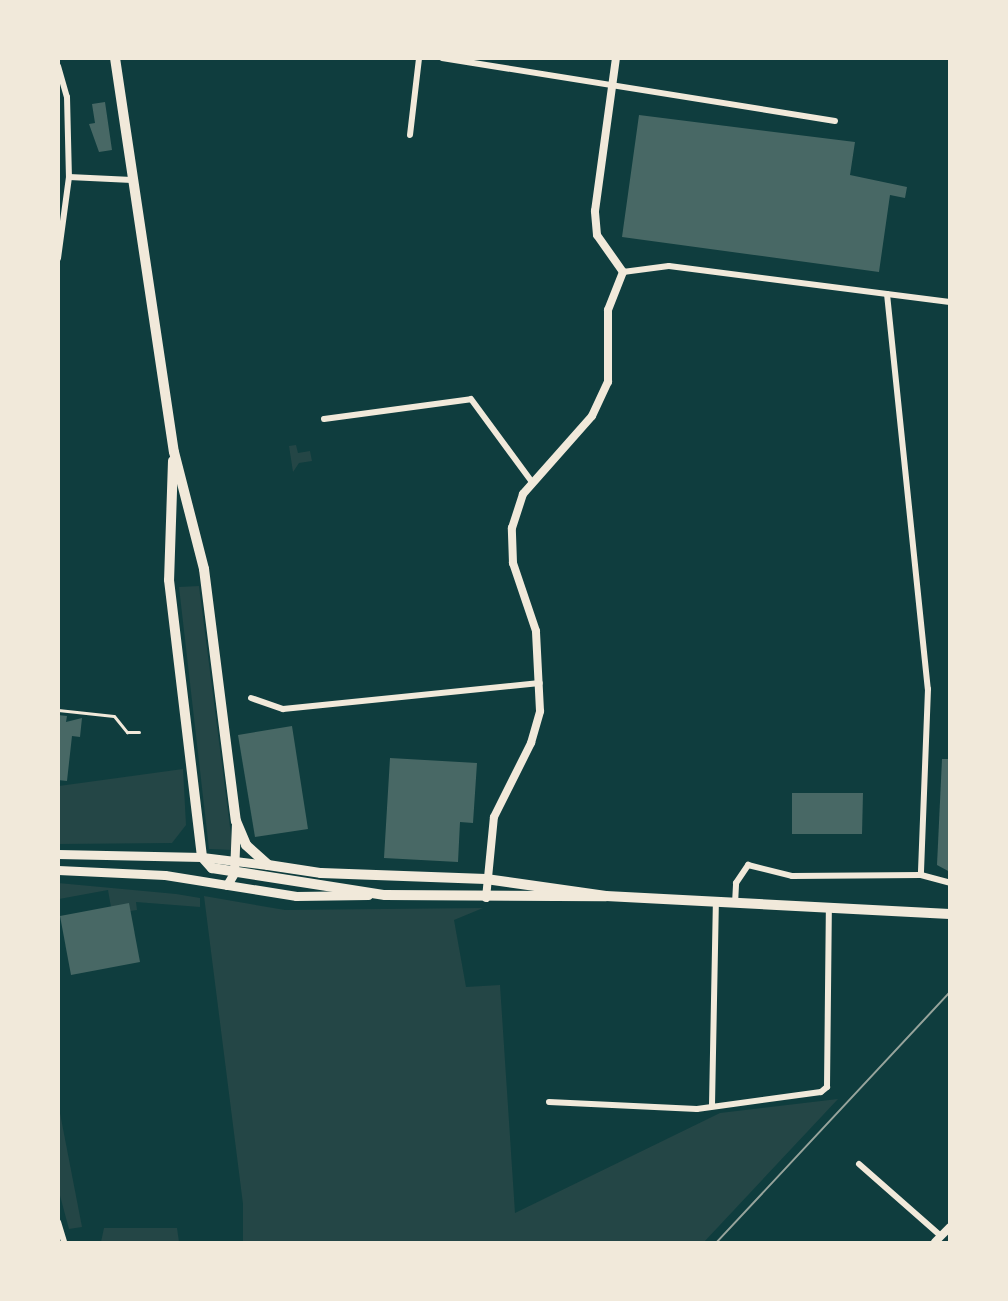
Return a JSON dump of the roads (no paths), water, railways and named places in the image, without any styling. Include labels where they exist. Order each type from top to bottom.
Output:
[{"type":"highway","points":[[115,58],[174,452],[204,569],[236,821],[246,845],[268,865],[379,877],[486,879],[606,896],[950,914]]},
{"type":"highway","points":[[174,452],[169,580],[202,857],[212,868],[385,895],[486,898],[606,896]]},
{"type":"main road","points":[[227,885],[234,873],[236,860],[236,821]]},
{"type":"main road","points":[[58,854],[202,857],[268,865]]},
{"type":"main road","points":[[58,870],[227,885],[296,896],[385,895]]},
{"type":"main road","points":[[938,1239],[950,1227]]},
{"type":"street","points":[[410,135],[419,58]]},
{"type":"street","points":[[442,58],[835,120]]},
{"type":"street","points":[[616,58],[595,225],[623,272]]},
{"type":"street","points":[[58,66],[67,97],[69,177],[58,258]]},
{"type":"street","points":[[69,177],[132,180]]},
{"type":"street","points":[[623,272],[669,267],[950,302]]},
{"type":"street","points":[[486,898],[486,879],[494,817],[537,725],[540,683],[533,614],[511,546],[516,510],[532,482],[601,399],[610,364],[610,298],[623,272]]},
{"type":"street","points":[[887,294],[928,689],[921,875]]},
{"type":"street","points":[[324,419],[471,399],[532,482]]},
{"type":"street","points":[[251,698],[283,709],[540,683]]},
{"type":"street","points":[[735,904],[736,883],[748,865],[792,876],[921,875],[950,883]]},
{"type":"street","points":[[712,1105],[716,903]]},
{"type":"street","points":[[549,1102],[712,1105],[821,1092],[827,1087],[829,909]]},
{"type":"street","points":[[859,1164],[938,1239]]},
{"type":"street","points":[[58,1221],[64,1242]]},
{"type":"lane","points":[[58,710],[114,716],[127,732],[139,732]]},
{"type":"tram line","points":[[717,1242],[950,992]]}]
